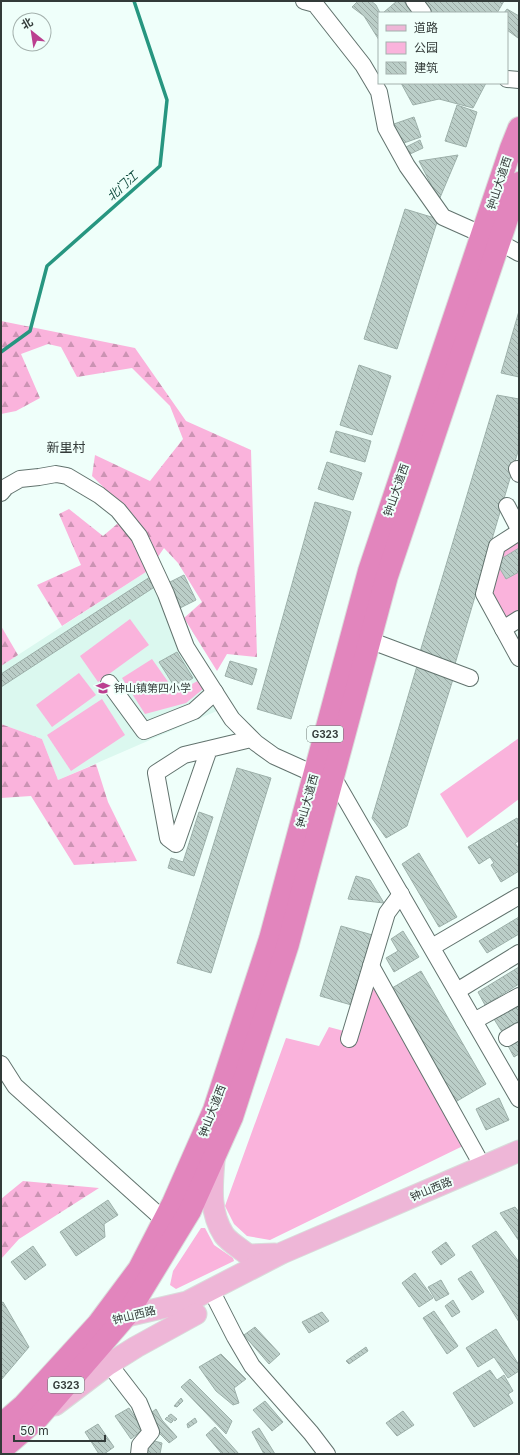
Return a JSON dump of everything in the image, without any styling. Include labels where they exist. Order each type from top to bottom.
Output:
[{"type":"highway","name":"钟山大道西","points":[[1,1450],[36,1420],[113,1323],[190,1211],[232,1117],[288,944],[324,776],[361,637],[369,571],[490,238],[510,148],[519,128]]},
{"type":"highway","name":"钟山大道西","points":[[490,238],[519,183]]},
{"type":"highway","name":"钟山大道西","points":[[1,1425],[113,1323],[164,1220],[216,1103],[324,776]]},
{"type":"main road","name":"钟山西路","points":[[113,1323],[196,1314],[214,1296],[282,1253],[519,1151]]},
{"type":"main road","points":[[214,1157],[211,1193],[214,1213],[224,1235],[248,1255],[282,1253]]},
{"type":"main road","name":"钟山西路","points":[[113,1323],[214,1296],[519,1167]]},
{"type":"main road","points":[[36,1420],[109,1364],[136,1347],[196,1314]]},
{"type":"street","points":[[304,1],[315,4],[364,65],[379,92],[386,128],[407,166],[443,217],[519,253]]},
{"type":"street","points":[[414,1],[423,12]]},
{"type":"street","points":[[508,79],[519,80]]},
{"type":"street","points":[[1,493],[6,487],[20,479],[56,474],[67,476],[99,495],[118,510],[139,536],[166,594],[186,647],[232,720],[251,739],[274,756],[324,776],[401,894],[519,1099]]},
{"type":"street","points":[[507,506],[519,529]]},
{"type":"street","points":[[519,532],[497,546],[484,594],[519,658]]},
{"type":"street","points":[[503,629],[519,619]]},
{"type":"street","points":[[361,637],[470,678]]},
{"type":"street","points":[[109,683],[144,731],[194,712],[215,692]]},
{"type":"street","points":[[209,749],[176,844],[168,838],[156,773],[184,755],[209,749],[251,739]]},
{"type":"street","points":[[349,1039],[387,913],[401,894]]},
{"type":"street","points":[[432,948],[519,896]]},
{"type":"street","points":[[457,991],[519,953]]},
{"type":"street","points":[[371,966],[483,1167]]},
{"type":"street","points":[[474,1021],[519,996]]},
{"type":"street","points":[[1,1064],[15,1086],[164,1220]]},
{"type":"street","points":[[214,1296],[252,1366],[311,1433],[327,1454]]},
{"type":"street","points":[[109,1364],[139,1403],[151,1432],[140,1444],[139,1454]]},
{"type":"shaded area","name":"钟山镇第四小学","points":[[149,570],[219,710],[58,780],[42,739],[1,724],[1,666]]},
{"type":"green space","points":[[1,321],[135,348],[186,421],[251,450],[257,657],[227,654],[217,671],[184,618],[202,602],[178,563],[164,548],[149,570],[62,626],[37,585],[81,565],[59,514],[69,509],[103,536],[130,513],[92,476],[95,455],[150,481],[183,439],[170,406],[132,368],[77,377],[61,347],[48,344],[21,354],[40,398],[16,411],[1,414]]},
{"type":"green space","points":[[519,538],[519,612],[503,621],[487,593],[499,548]]},
{"type":"green space","points":[[130,619],[149,645],[98,682],[80,656]]},
{"type":"green space","points":[[1,626],[18,655],[1,666]]},
{"type":"green space","points":[[152,659],[176,693],[201,679],[203,682],[203,689],[186,703],[145,714],[122,678]]},
{"type":"green space","points":[[79,673],[96,695],[52,727],[36,705]]},
{"type":"green space","points":[[102,699],[125,735],[71,771],[47,735]]},
{"type":"green space","points":[[1,724],[42,739],[58,780],[96,764],[108,802],[137,861],[74,865],[31,796],[1,798]]},
{"type":"green space","points":[[519,738],[519,799],[467,838],[440,794]]},
{"type":"green space","points":[[370,980],[467,1144],[270,1240],[247,1236],[234,1224],[225,1206],[286,1038],[319,1046],[329,1027],[355,1034]]},
{"type":"green space","points":[[23,1181],[99,1188],[19,1239],[1,1259],[1,1199]]},
{"type":"green space","points":[[201,1228],[205,1228],[214,1245],[233,1258],[234,1261],[176,1289],[170,1285],[173,1271]]},
{"type":"building","points":[[358,1],[371,1],[376,5],[380,12],[378,12],[378,38],[364,16],[352,7]]},
{"type":"building","points":[[397,1],[406,1],[413,12],[384,12]]},
{"type":"building","points":[[427,1],[504,1],[498,12],[430,12],[423,5]]},
{"type":"building","points":[[507,9],[519,16],[518,38],[508,31],[508,12],[505,12]]},
{"type":"building","points":[[402,84],[485,84],[473,108],[439,99],[413,105]]},
{"type":"building","points":[[457,105],[477,112],[466,147],[445,141]]},
{"type":"building","points":[[414,117],[421,137],[398,145],[391,125]]},
{"type":"building","points":[[420,140],[423,148],[410,154],[406,147]]},
{"type":"building","points":[[458,155],[439,200],[419,161]]},
{"type":"building","points":[[405,209],[438,219],[397,349],[364,339]]},
{"type":"building","points":[[519,311],[519,377],[501,373]]},
{"type":"building","points":[[359,365],[391,376],[372,435],[340,425]]},
{"type":"building","points":[[497,395],[519,399],[519,448],[455,664],[420,652]]},
{"type":"building","points":[[336,431],[371,441],[365,462],[330,452]]},
{"type":"building","points":[[327,462],[362,473],[353,500],[318,489]]},
{"type":"building","points":[[315,502],[351,512],[291,719],[257,709]]},
{"type":"building","points":[[519,548],[519,572],[506,579],[496,562]]},
{"type":"building","points":[[184,575],[196,600],[178,609],[166,584]]},
{"type":"building","points":[[150,577],[156,586],[1,687],[1,674]]},
{"type":"building","points":[[177,652],[193,678],[176,689],[159,662]]},
{"type":"building","points":[[230,661],[257,669],[252,685],[225,676]]},
{"type":"building","points":[[417,666],[454,676],[407,826],[386,838],[372,818]]},
{"type":"building","points":[[237,768],[271,778],[211,973],[177,963]]},
{"type":"building","points":[[199,812],[213,817],[194,876],[168,868],[171,858],[183,862]]},
{"type":"building","points":[[517,818],[519,822],[519,841],[515,843],[519,849],[519,871],[501,882],[491,865],[494,863],[490,857],[479,864],[468,847]]},
{"type":"building","points":[[419,853],[457,917],[439,927],[402,864]]},
{"type":"building","points":[[356,876],[370,880],[384,903],[348,899]]},
{"type":"building","points":[[519,917],[519,934],[487,953],[479,941]]},
{"type":"building","points":[[341,926],[376,936],[355,1006],[320,996]]},
{"type":"building","points":[[403,931],[419,957],[394,972],[386,958],[398,951],[391,939]]},
{"type":"building","points":[[519,967],[519,984],[485,1005],[478,992]]},
{"type":"building","points":[[421,971],[486,1084],[452,1104],[387,991]]},
{"type":"building","points":[[519,1005],[519,1021],[512,1025],[515,1031],[511,1034],[508,1028],[502,1032],[494,1019]]},
{"type":"building","points":[[519,1038],[519,1054],[514,1057],[507,1044]]},
{"type":"building","points":[[499,1098],[509,1120],[486,1130],[476,1109]]},
{"type":"building","points":[[108,1200],[118,1215],[104,1224],[105,1237],[76,1256],[60,1232]]},
{"type":"building","points":[[515,1207],[519,1212],[519,1241],[500,1213]]},
{"type":"building","points":[[496,1231],[519,1262],[519,1322],[472,1246]]},
{"type":"building","points":[[446,1242],[455,1255],[441,1265],[432,1252]]},
{"type":"building","points":[[33,1246],[46,1265],[25,1280],[11,1262]]},
{"type":"building","points":[[471,1271],[484,1292],[472,1300],[458,1279]]},
{"type":"building","points":[[415,1273],[433,1298],[419,1307],[402,1283]]},
{"type":"building","points":[[441,1280],[449,1294],[436,1301],[428,1287]]},
{"type":"building","points":[[453,1300],[460,1312],[452,1317],[445,1306]]},
{"type":"building","points":[[3,1302],[29,1347],[1,1380],[1,1303]]},
{"type":"building","points":[[434,1311],[458,1346],[447,1354],[423,1318]]},
{"type":"building","points":[[322,1312],[329,1321],[309,1333],[302,1322]]},
{"type":"building","points":[[255,1327],[280,1354],[269,1364],[244,1335]]},
{"type":"building","points":[[496,1329],[519,1365],[519,1371],[508,1378],[494,1357],[478,1367],[466,1348]]},
{"type":"building","points":[[366,1347],[368,1351],[349,1364],[346,1361]]},
{"type":"building","points":[[221,1354],[246,1379],[234,1388],[239,1403],[233,1405],[216,1391],[199,1367]]},
{"type":"building","points":[[490,1370],[497,1380],[504,1375],[513,1391],[508,1394],[513,1403],[474,1427],[453,1393]]},
{"type":"building","points":[[190,1379],[232,1421],[226,1434],[181,1387]]},
{"type":"building","points":[[181,1398],[183,1401],[177,1407],[174,1406]]},
{"type":"building","points":[[265,1401],[283,1422],[272,1431],[253,1410]]},
{"type":"building","points":[[129,1408],[143,1429],[131,1439],[115,1416]]},
{"type":"building","points":[[156,1409],[162,1420],[177,1437],[169,1443],[146,1417]]},
{"type":"building","points":[[403,1411],[414,1425],[397,1436],[386,1423]]},
{"type":"building","points":[[171,1414],[177,1419],[175,1421],[168,1416]]},
{"type":"building","points":[[167,1417],[173,1421],[171,1423],[165,1419]]},
{"type":"building","points":[[195,1418],[197,1422],[188,1428],[187,1424]]},
{"type":"building","points":[[98,1424],[114,1447],[104,1454],[99,1454],[85,1432]]},
{"type":"building","points":[[215,1427],[239,1454],[222,1454],[206,1435]]},
{"type":"building","points":[[259,1428],[275,1454],[264,1454],[252,1432]]},
{"type":"building","points":[[147,1439],[162,1443],[160,1454],[141,1454]]},
{"type":"waterway","name":"北门江","points":[[1,352],[30,331],[47,266],[160,166],[167,100],[134,1]]},
{"type":"place","name":"钟山镇第四小学","points":[[103,688]]},
{"type":"district","name":"新里村","points":[[66,447]]}]
